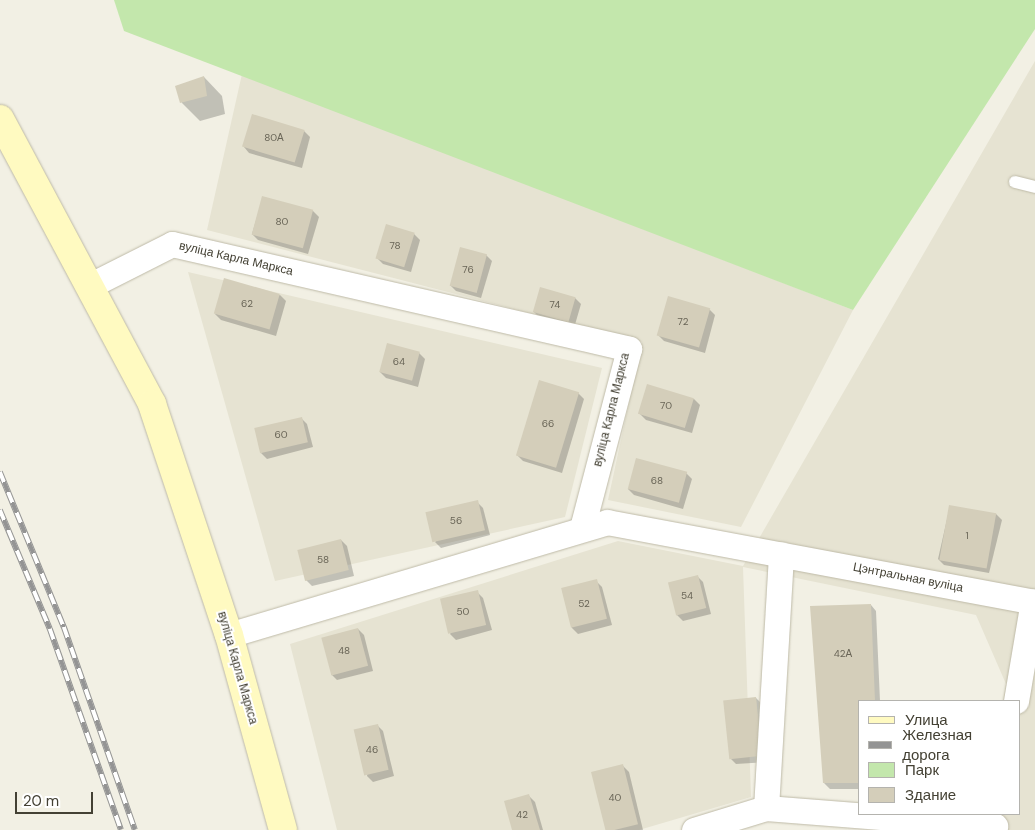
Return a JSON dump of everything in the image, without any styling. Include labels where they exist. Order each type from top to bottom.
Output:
[{"type":"street","points":[[0,119],[89,286]]},
{"type":"street","name":"вуліца Карла Маркса","points":[[284,830],[229,635],[152,404],[89,286],[172,244],[629,349],[582,528]]},
{"type":"street","name":"Цэнтральная вуліца","points":[[229,635],[607,522],[1034,602]]},
{"type":"street","points":[[766,808],[781,554]]},
{"type":"street","points":[[1016,700],[1034,602]]},
{"type":"street","points":[[694,830],[766,808],[858,814]]},
{"type":"street","points":[[873,815],[995,823]]},
{"type":"lane","points":[[1016,182],[1035,187]]},
{"type":"shaded area","points":[[1035,61],[1035,830],[976,830],[979,815],[1020,815],[1020,700],[1003,700],[1006,684],[976,615],[743,567],[751,797],[639,830],[337,830],[290,644],[618,541],[743,566]]},
{"type":"shaded area","points":[[242,74],[853,310],[741,527],[608,500],[642,342],[207,230]]},
{"type":"shaded area","points":[[188,272],[602,368],[565,517],[275,581]]},
{"type":"green space","points":[[114,0],[1035,0],[1035,29],[853,310],[124,31]]},
{"type":"building","points":[[204,76],[207,96],[180,103],[175,86]]},
{"type":"building","points":[[252,114],[305,130],[295,163],[242,147]]},
{"type":"building","points":[[262,196],[313,210],[303,248],[252,235]]},
{"type":"building","points":[[386,224],[415,233],[404,267],[375,258]]},
{"type":"building","points":[[460,247],[487,254],[477,293],[450,286]]},
{"type":"building","points":[[224,278],[280,294],[270,330],[214,314]]},
{"type":"building","points":[[540,287],[576,297],[568,322],[533,312]]},
{"type":"building","points":[[668,296],[710,308],[699,348],[657,335]]},
{"type":"building","points":[[387,343],[420,352],[412,381],[379,372]]},
{"type":"building","points":[[539,380],[579,392],[556,468],[516,456]]},
{"type":"building","points":[[647,384],[694,398],[685,428],[638,414]]},
{"type":"building","points":[[302,417],[308,442],[260,453],[254,428]]},
{"type":"building","points":[[636,458],[687,472],[679,503],[628,489]]},
{"type":"building","points":[[478,500],[485,530],[432,542],[425,512]]},
{"type":"building","points":[[949,505],[996,513],[987,568],[939,560]]},
{"type":"building","points":[[341,539],[349,570],[305,581],[297,550]]},
{"type":"building","points":[[698,575],[706,608],[676,615],[668,582]]},
{"type":"building","points":[[597,579],[607,619],[571,628],[561,588]]},
{"type":"building","points":[[478,590],[486,625],[448,634],[440,599]]},
{"type":"building","points":[[871,604],[875,700],[858,700],[858,783],[823,783],[810,606]]},
{"type":"building","points":[[358,628],[368,666],[331,676],[321,638]]},
{"type":"building","points":[[756,697],[762,756],[729,759],[723,700]]},
{"type":"building","points":[[378,724],[389,770],[364,775],[354,730]]},
{"type":"building","points":[[623,764],[638,824],[615,830],[605,830],[591,772]]},
{"type":"building","points":[[529,794],[540,830],[512,830],[504,801]]},
{"type":"railway","points":[[0,472],[64,627],[135,830]]},
{"type":"railway","points":[[0,510],[50,629],[121,830]]}]
